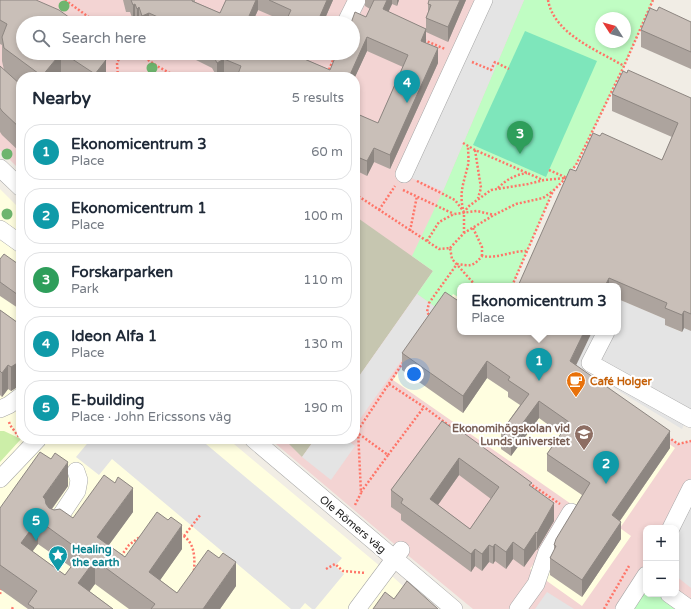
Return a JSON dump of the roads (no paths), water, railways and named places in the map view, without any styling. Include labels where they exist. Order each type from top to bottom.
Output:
[{"type":"street","points":[[349,16],[357,0]]},
{"type":"street","points":[[403,182],[484,0]]},
{"type":"street","points":[[0,168],[16,183]]},
{"type":"street","points":[[0,229],[16,240]]},
{"type":"street","points":[[604,335],[590,363],[691,419]]},
{"type":"street","points":[[3,408],[16,400]]},
{"type":"street","points":[[0,479],[33,444]]},
{"type":"street","name":"Ole Römers väg","points":[[258,444],[398,555],[454,609]]},
{"type":"street","points":[[55,524],[77,491],[79,480],[76,471]]},
{"type":"street","points":[[673,525],[691,488]]},
{"type":"street","points":[[518,609],[536,584],[547,552],[571,512]]},
{"type":"street","points":[[357,609],[398,555]]},
{"type":"street","points":[[624,609],[643,580]]},
{"type":"street","points":[[673,597],[690,609]]},
{"type":"place","name":"Ideon Alfa 1","points":[[407,103]]},
{"type":"place","name":"Forskarparken","points":[[520,154]]},
{"type":"place","name":"Ekonomicentrum 3","points":[[539,381]]},
{"type":"place","name":"Café Holger","points":[[576,398]]},
{"type":"place","name":"Ekonomihögskolan vid Lunds universitet","points":[[584,451]]},
{"type":"place","name":"Ekonomicentrum 1","points":[[606,484]]},
{"type":"place","name":"E-building","points":[[36,541]]},
{"type":"place","name":"Healing the earth","points":[[58,572]]}]
